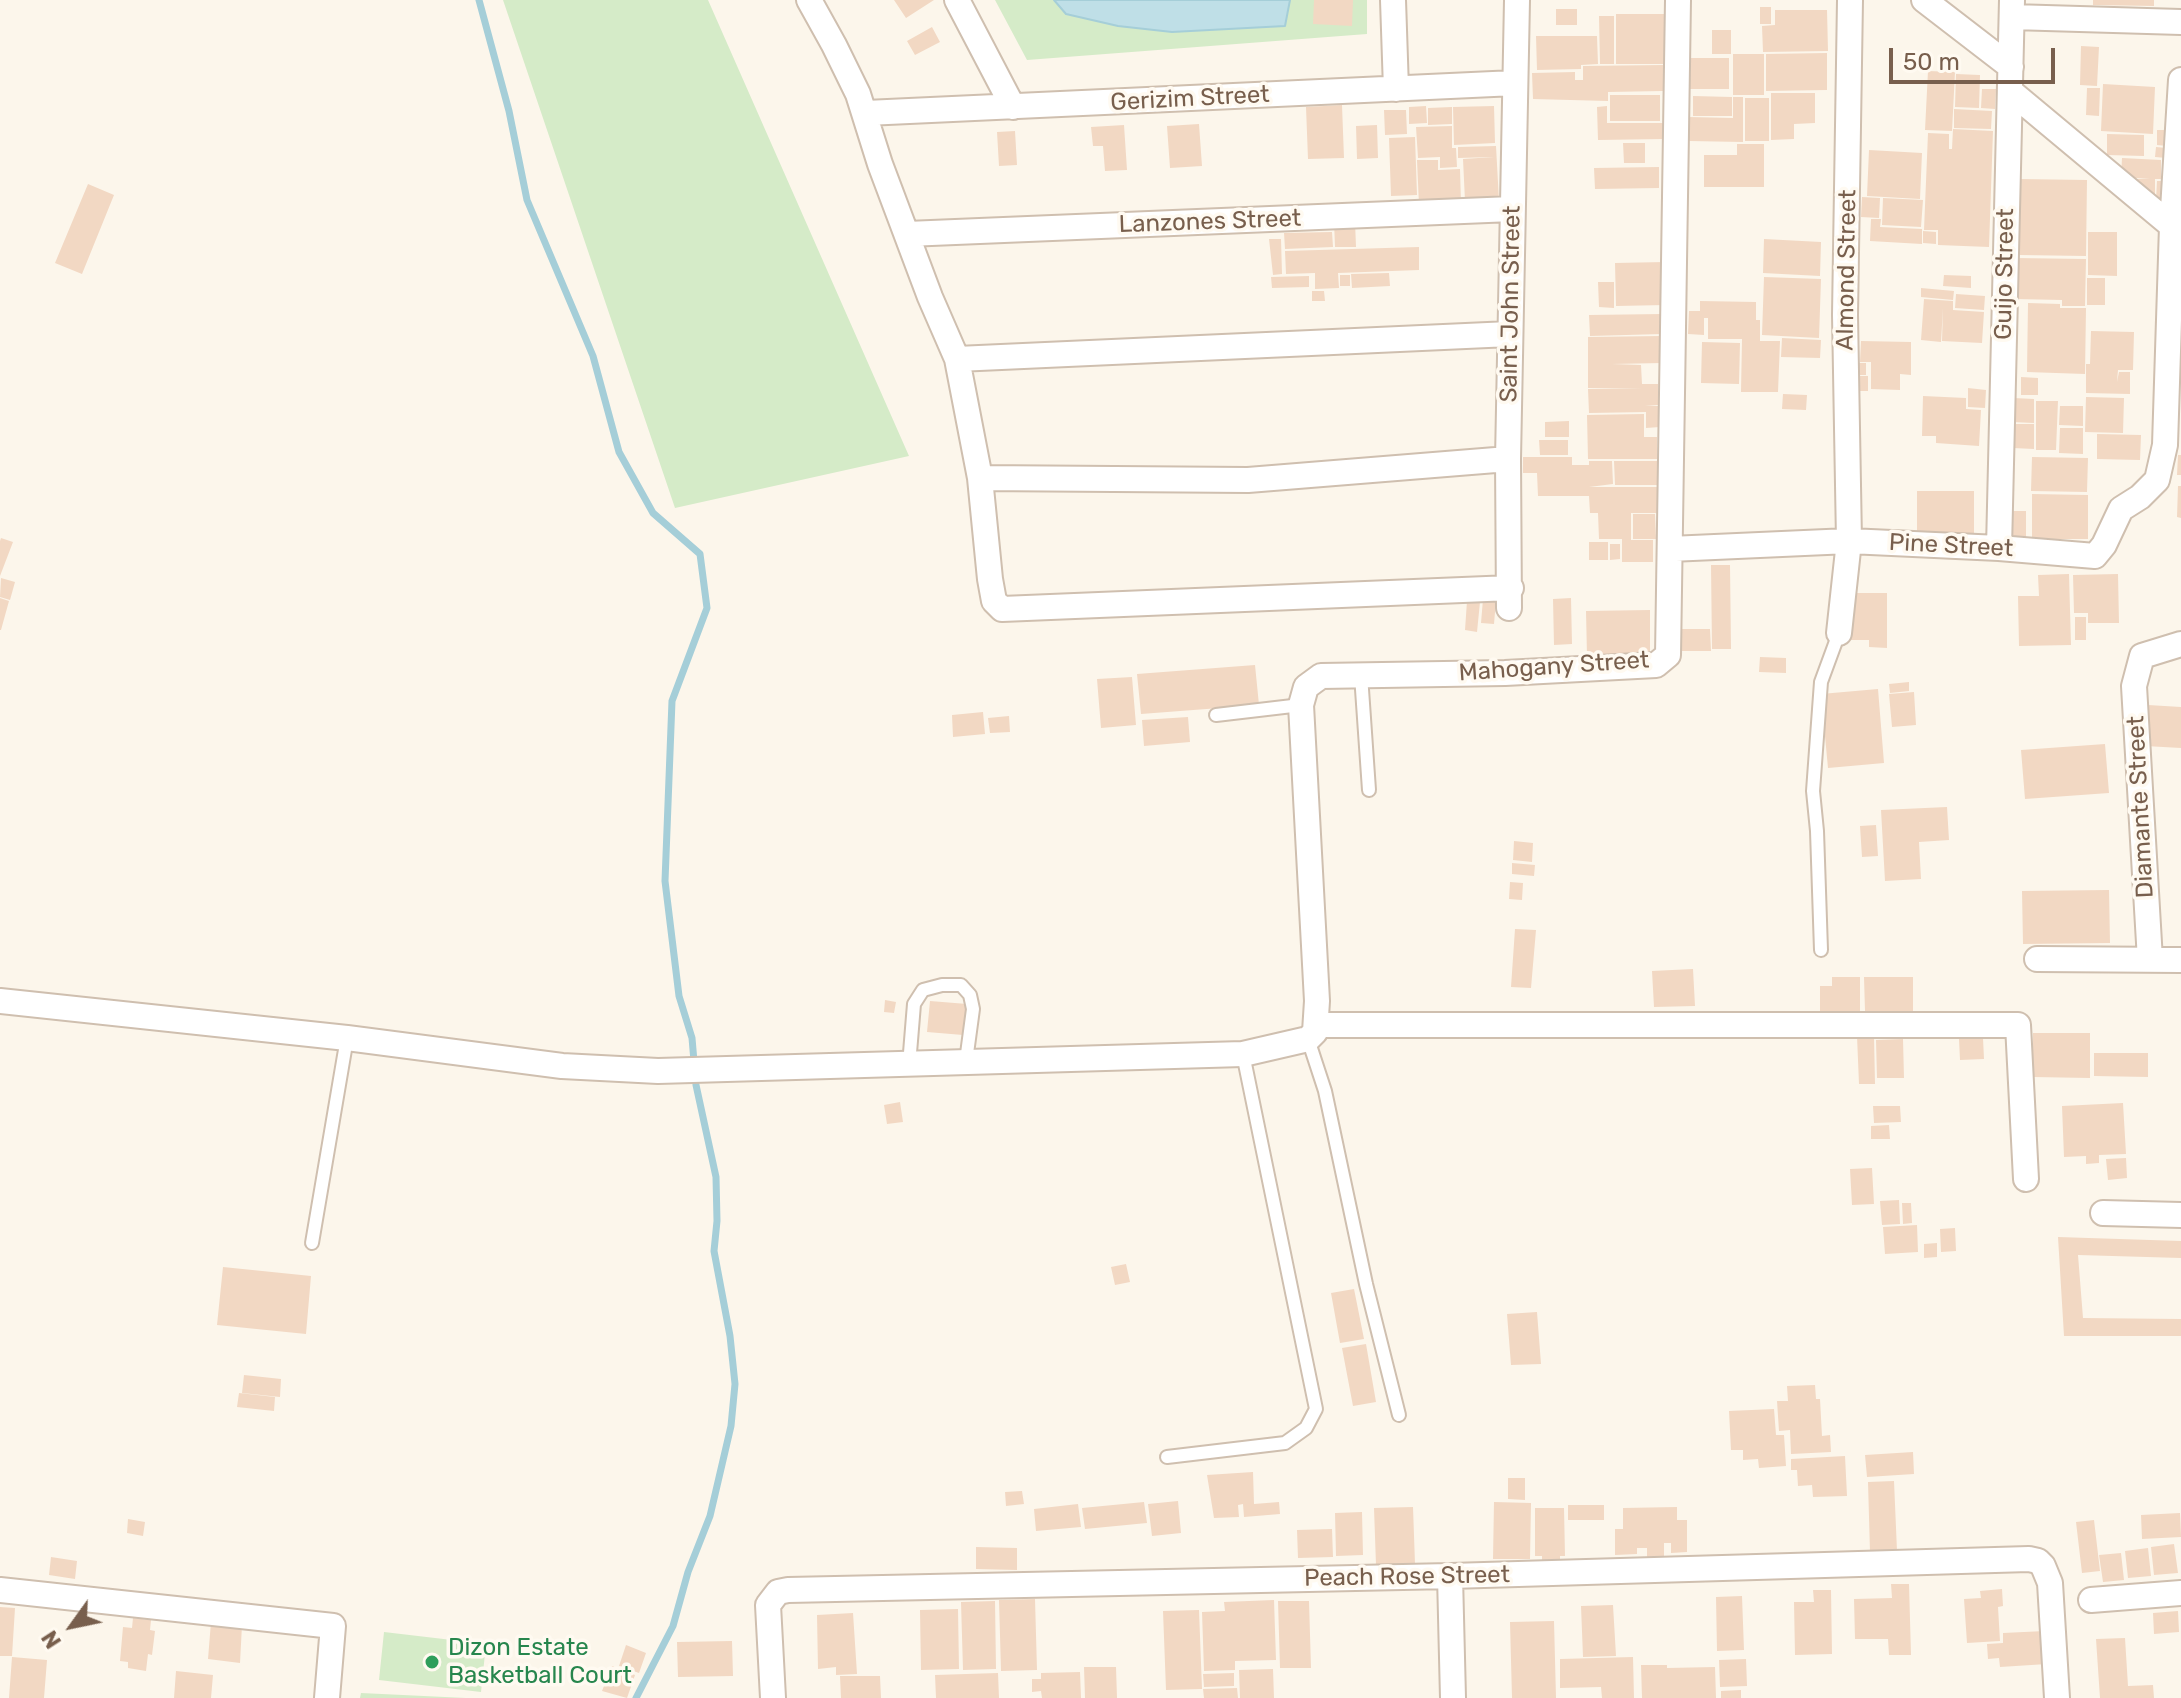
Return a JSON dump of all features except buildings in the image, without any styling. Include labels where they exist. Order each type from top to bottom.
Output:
[{"type":"street","points":[[809,0],[866,113],[880,164],[957,359],[980,478],[1248,480],[1508,459]]},
{"type":"street","points":[[957,0],[1013,107]]},
{"type":"street","points":[[1393,0],[1396,89]]},
{"type":"street","name":"Saint John Street","points":[[980,478],[990,579],[994,601],[1002,609],[1510,598],[1508,459],[1517,0]]},
{"type":"street","name":"Mahogany Street","points":[[1301,705],[1306,687],[1321,676],[1505,673],[1656,665],[1668,655],[1678,0]]},
{"type":"street","name":"Almond Street","points":[[1839,633],[1849,541],[1845,315],[1850,0]]},
{"type":"street","points":[[1924,0],[2172,226]]},
{"type":"street","points":[[2012,8],[2181,22]]},
{"type":"street","name":"Guijo Street","points":[[1999,548],[2012,8]]},
{"type":"street","points":[[2172,226],[2181,80]]},
{"type":"street","name":"Gerizim Street","points":[[866,113],[1515,83]]},
{"type":"street","name":"Lanzones Street","points":[[907,234],[1512,209]]},
{"type":"street","name":"Pine Street","points":[[1670,549],[1849,541],[2095,556],[2104,545],[2121,509],[2140,497],[2157,480],[2165,445],[2172,226]]},
{"type":"street","points":[[957,359],[1510,334]]},
{"type":"street","name":"Diamante Street","points":[[2150,960],[2134,686],[2142,656],[2181,644]]},
{"type":"street","points":[[1301,705],[1312,1032]]},
{"type":"street","points":[[2037,959],[2181,960]]},
{"type":"street","points":[[0,1001],[347,1038],[562,1066],[658,1071],[1243,1054],[1312,1032],[2018,1025],[2026,1179]]},
{"type":"street","points":[[2103,1213],[2181,1215]]},
{"type":"street","name":"Peach Rose Street","points":[[773,1698],[767,1614],[772,1598],[778,1592],[788,1590],[1450,1576],[2029,1559],[2043,1566],[2050,1583],[2057,1698]]},
{"type":"street","points":[[1450,1576],[1453,1698]]},
{"type":"street","points":[[0,1590],[333,1626],[327,1698]]},
{"type":"street","points":[[2091,1600],[2181,1593]]},
{"type":"lane","points":[[1821,950],[1813,791],[1821,682],[1839,633]]},
{"type":"lane","points":[[1361,675],[1369,790]]},
{"type":"lane","points":[[1216,715],[1301,705]]},
{"type":"lane","points":[[909,1065],[914,1004],[923,990],[942,985],[961,985],[970,995],[973,1009],[966,1061]]},
{"type":"lane","points":[[1312,1032],[1366,1284],[1399,1415]]},
{"type":"lane","points":[[312,1243],[347,1038]]},
{"type":"lane","points":[[1167,1457],[1285,1443],[1306,1428],[1316,1409],[1243,1054]]},
{"type":"green space","points":[[503,0],[708,0],[909,456],[675,508]]},
{"type":"green space","points":[[995,0],[1367,0],[1367,34],[1027,60]]},
{"type":"green space","name":"Dizon Estate Basketball Court","points":[[384,1632],[486,1644],[481,1692],[379,1680]]},
{"type":"green space","points":[[361,1693],[466,1698],[360,1698]]},
{"type":"water","points":[[1054,0],[1290,0],[1285,26],[1172,32],[1118,26],[1066,14]]},
{"type":"waterway","points":[[479,0],[509,111],[527,200],[593,356],[619,452],[653,513],[700,554],[707,608],[672,701],[665,881],[679,996],[692,1038],[696,1085],[716,1177],[714,1251],[730,1336],[735,1384],[731,1426],[710,1516],[688,1572],[673,1626],[636,1698]]},
{"type":"place","name":"Dizon Estate Basketball Court","points":[[432,1662]]}]
